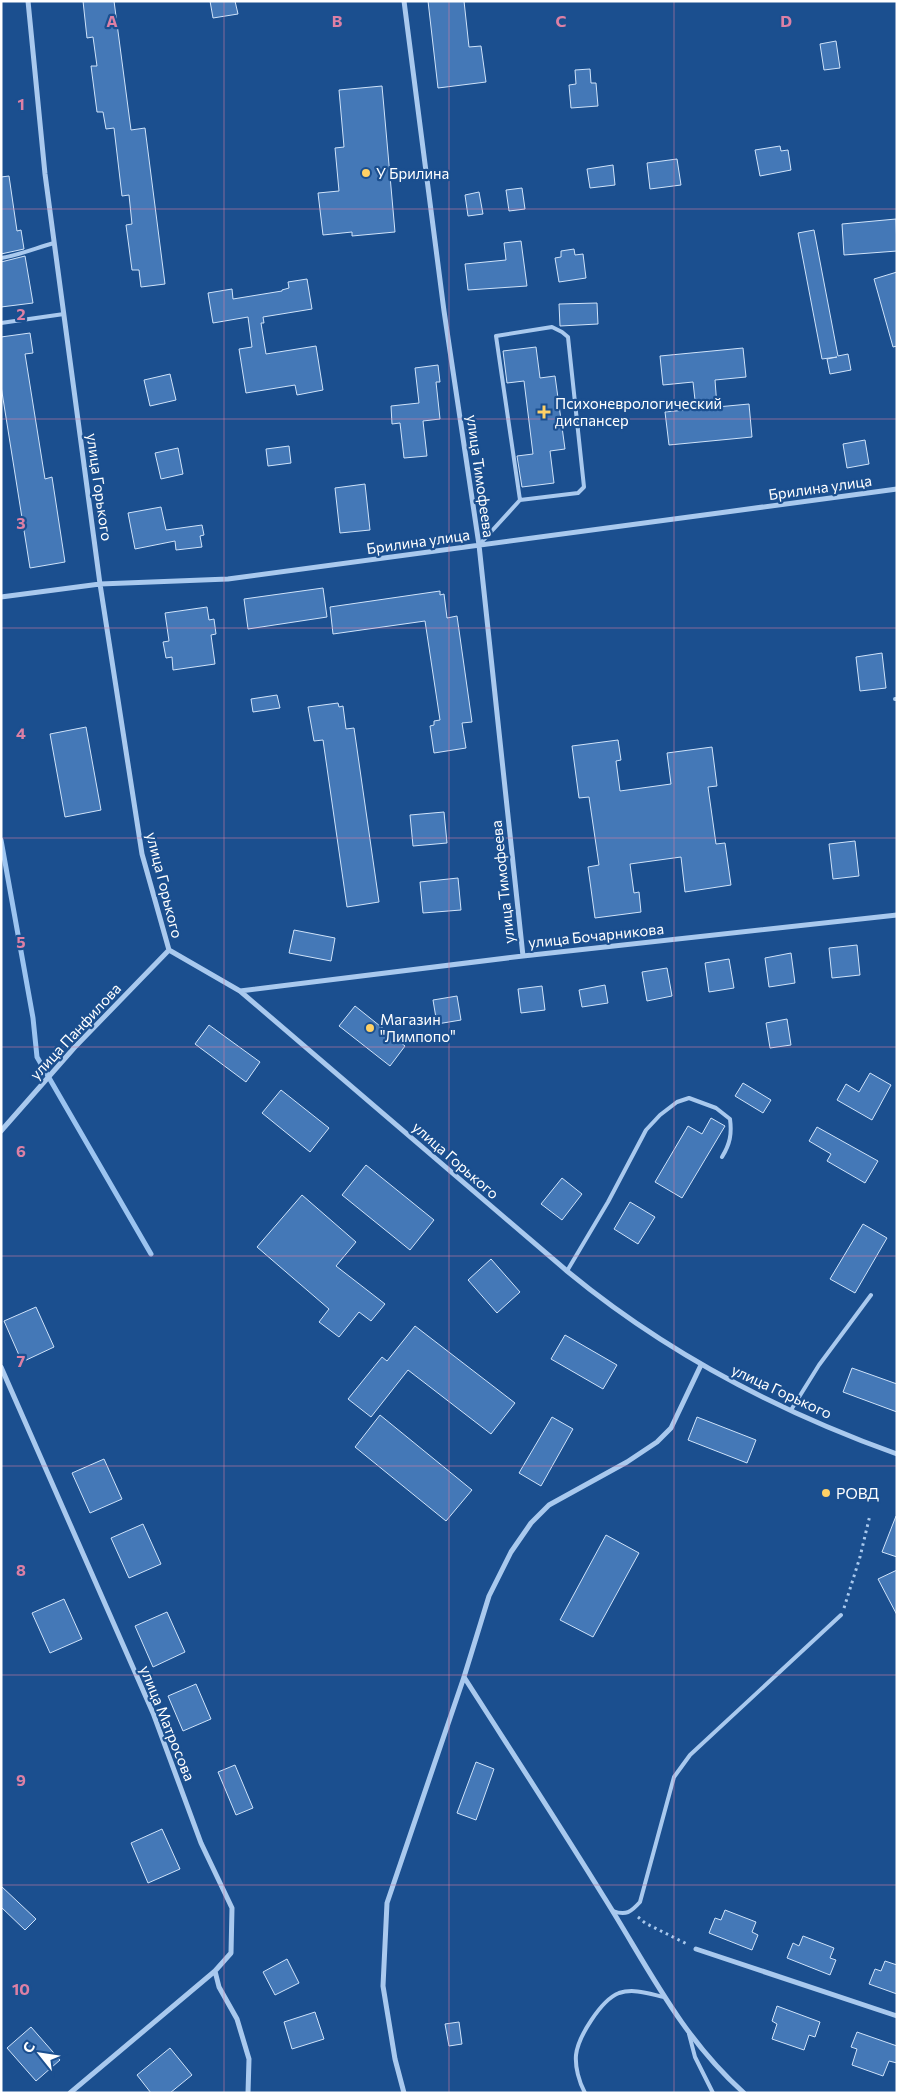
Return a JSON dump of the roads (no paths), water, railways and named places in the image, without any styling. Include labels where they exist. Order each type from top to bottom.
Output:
[{"type":"street","name":"улица Горького","points":[[28,1],[45,174],[100,584],[142,854],[169,950],[240,991],[567,1271],[596,1295],[642,1328],[702,1365],[767,1400],[897,1454]]},
{"type":"street","name":"улица Тимофеева","points":[[404,1],[443,301],[479,545],[522,956]]},
{"type":"street","name":"Брилина улица","points":[[1,597],[100,584],[228,579],[897,489]]},
{"type":"street","name":"улица Бочарникова","points":[[240,991],[522,956],[897,914]]},
{"type":"street","name":"улица Панфилова","points":[[1,1131],[74,1048],[169,950]]},
{"type":"street","points":[[404,2093],[395,2059],[383,1986],[387,1903],[464,1677],[489,1596],[511,1552],[531,1523],[549,1505],[595,1481],[657,1442],[671,1428],[702,1365]]},
{"type":"street","name":"улица Матросова","points":[[1,1367],[150,1707],[201,1843],[232,1908],[231,1953],[215,1972],[70,2093]]},
{"type":"street","points":[[464,1677],[612,1910],[664,1997],[689,2034],[727,2077],[744,2093]]},
{"type":"street","points":[[696,1949],[897,2016]]},
{"type":"street","points":[[215,1972],[219,1987],[238,2019],[249,2059],[248,2093]]},
{"type":"lane","points":[[1,258],[21,254],[34,248],[54,243]]},
{"type":"lane","points":[[1,323],[64,314]]},
{"type":"lane","points":[[479,545],[520,500],[578,493],[584,487],[568,337],[552,327],[496,336],[520,500]]},
{"type":"lane","points":[[567,1271],[608,1202],[646,1130],[660,1115],[678,1102],[689,1098],[716,1108],[730,1119],[729,1146],[722,1157]]},
{"type":"lane","points":[[791,1410],[818,1365],[871,1295]]},
{"type":"lane","points":[[612,1910],[622,1915],[631,1912],[640,1902],[674,1777],[690,1755],[841,1615]]},
{"type":"lane","points":[[585,2093],[577,2069],[576,2054],[587,2029],[601,2007],[618,1994],[631,1990],[664,1997]]},
{"type":"lane","points":[[689,2034],[695,2057],[713,2093]]},
{"type":"waterway","points":[[1,840],[33,1018],[37,1057],[151,1254]]},
{"type":"place","name":"У Брилина","points":[[366,173]]},
{"type":"place","name":"Психоневрологический диспансер","points":[[544,412]]},
{"type":"place","name":"Магазин \"Лимпопо\"","points":[[370,1028]]},
{"type":"place","name":"РОВД","points":[[826,1493]]}]
